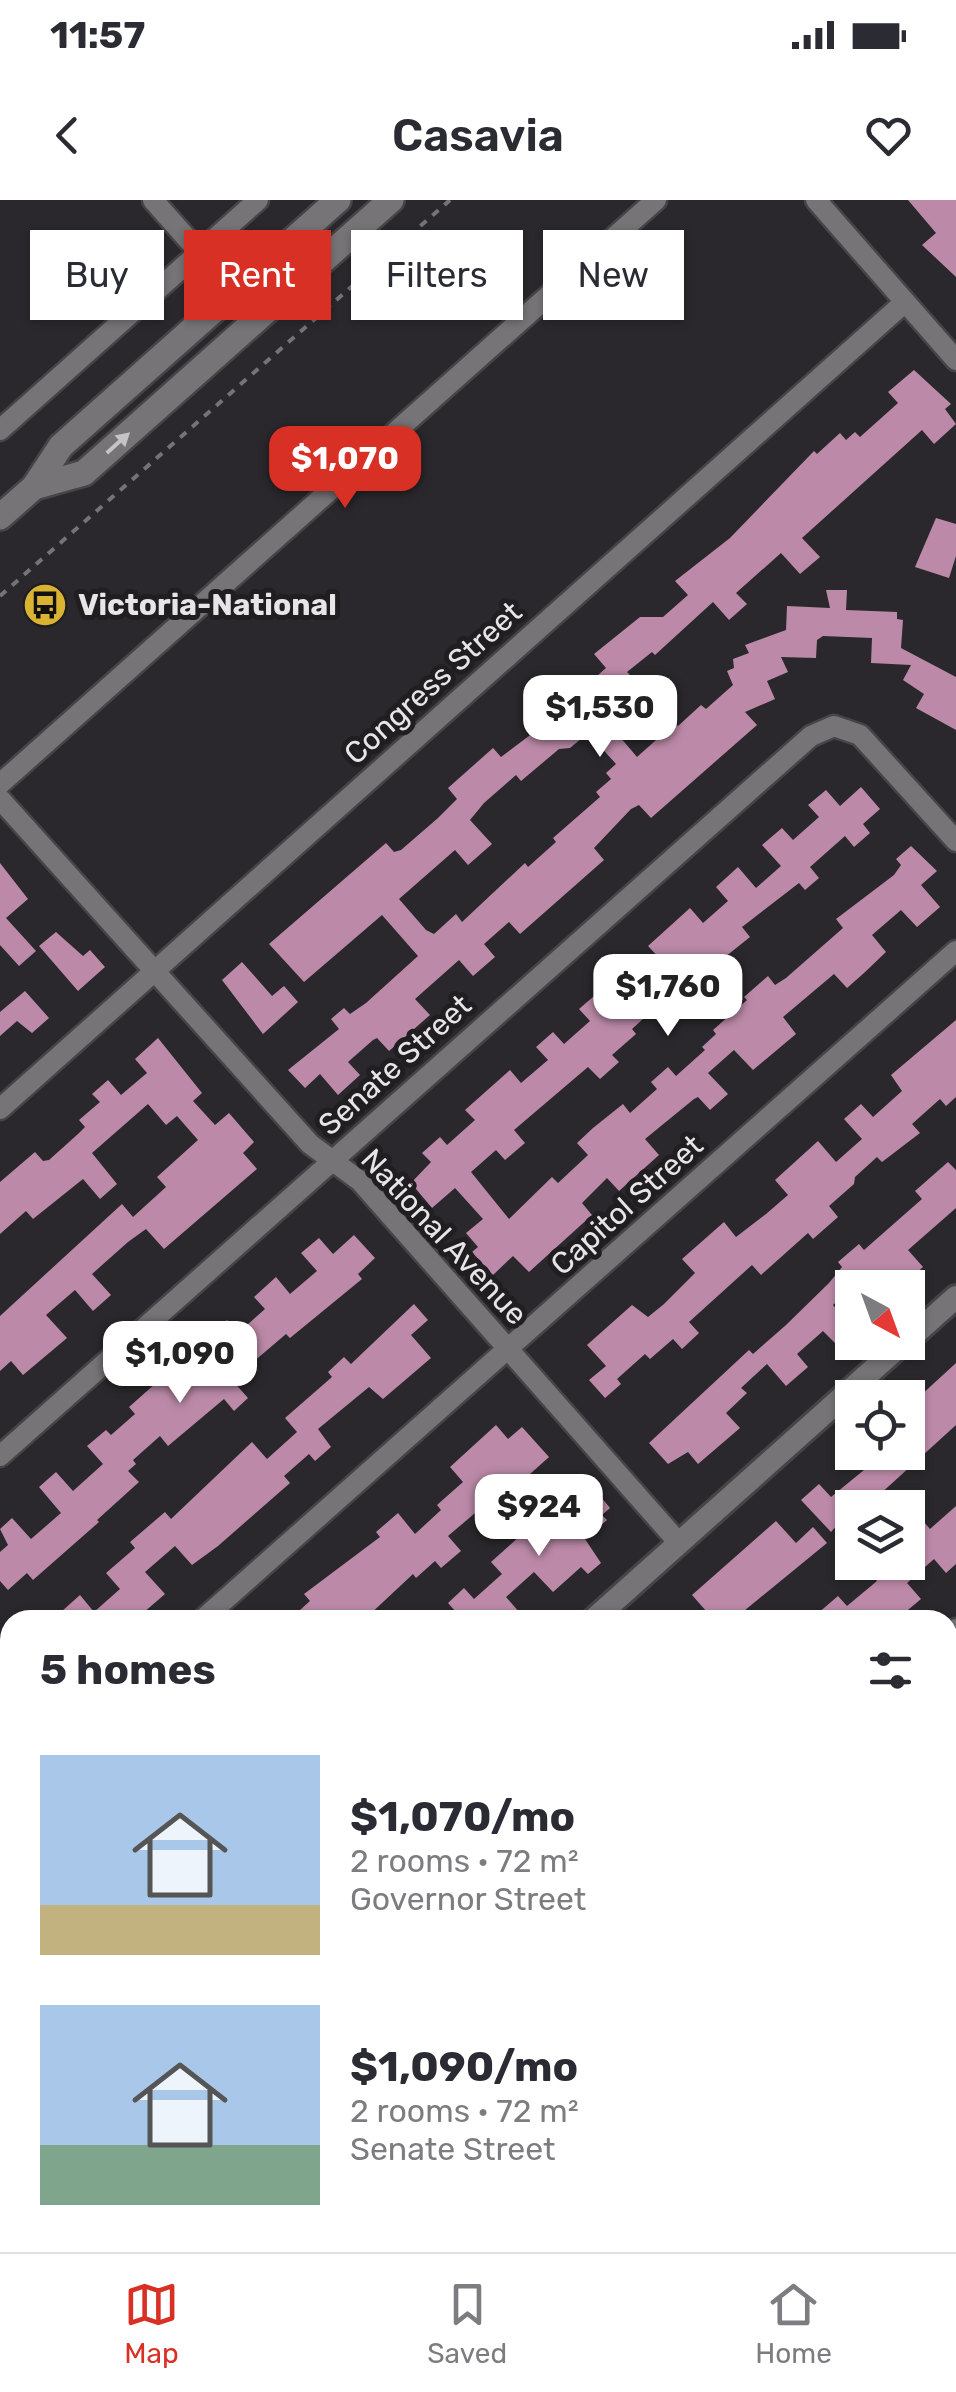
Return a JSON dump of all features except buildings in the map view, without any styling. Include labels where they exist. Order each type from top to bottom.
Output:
[{"type":"main road","points":[[0,517],[34,487],[61,446],[338,200]]},
{"type":"main road","points":[[34,487],[84,473],[391,200]]},
{"type":"street","points":[[153,200],[184,235]]},
{"type":"street","points":[[224,230],[258,200]]},
{"type":"street","points":[[0,784],[656,200]]},
{"type":"street","points":[[816,200],[956,360]]},
{"type":"street","points":[[5,416],[184,265]]},
{"type":"street","name":"Congress Street","points":[[0,1110],[906,302]]},
{"type":"street","name":"Senate Street","points":[[0,1456],[811,736],[834,726],[860,736],[956,841]]},
{"type":"street","name":"National Avenue","points":[[0,799],[310,1144],[360,1182],[679,1543]]},
{"type":"street","name":"Capitol Street","points":[[213,1610],[956,952]]},
{"type":"street","points":[[925,1324],[956,1296]]},
{"type":"street","points":[[603,1610],[885,1360]]},
{"type":"path","points":[[0,596],[450,200]]},
{"type":"place","name":"Victoria-National","points":[[45,605]]}]
